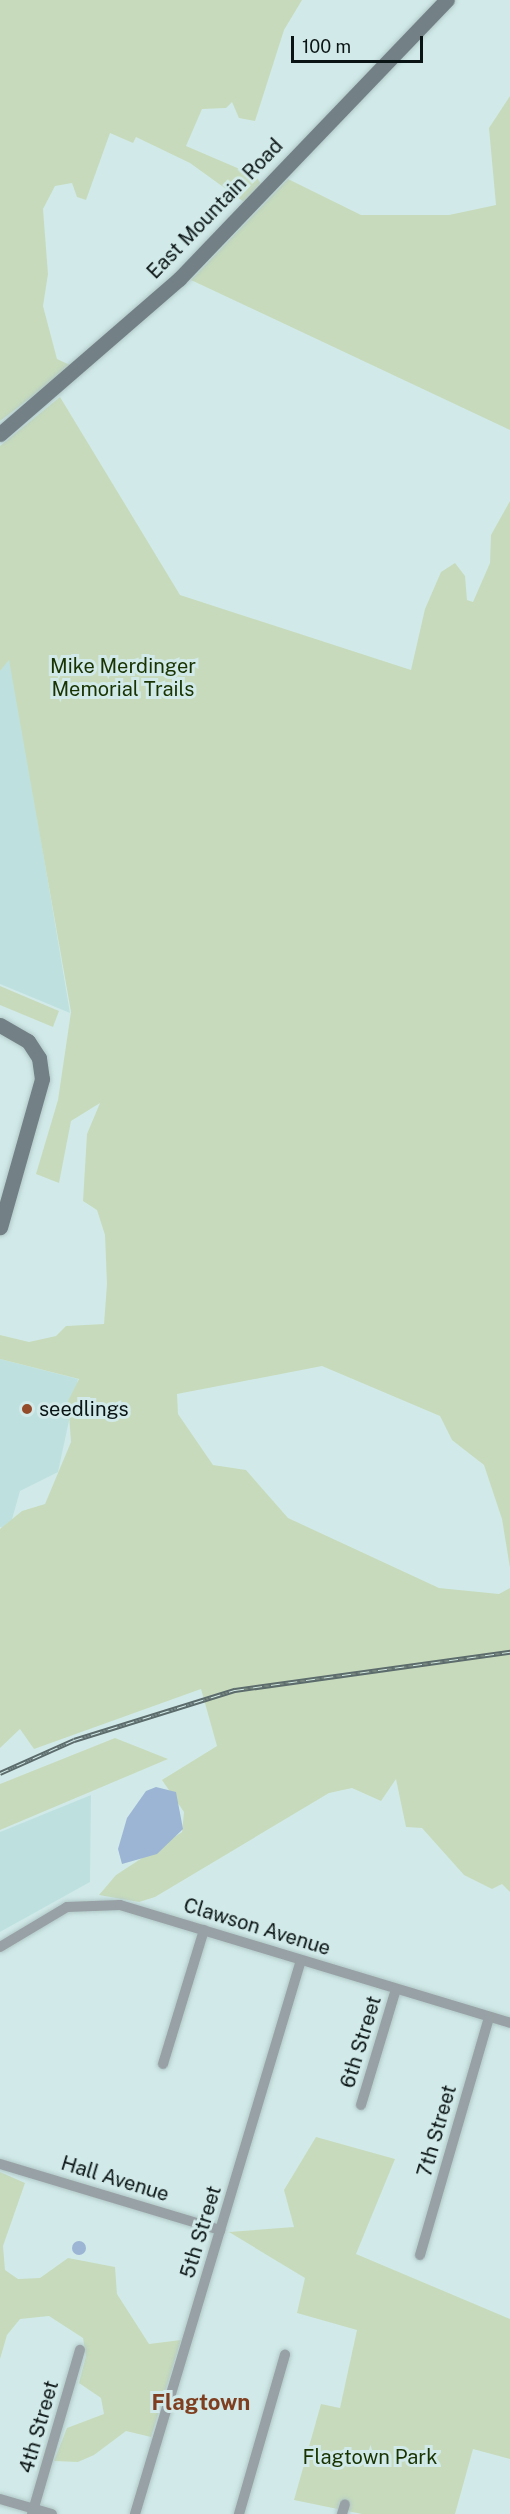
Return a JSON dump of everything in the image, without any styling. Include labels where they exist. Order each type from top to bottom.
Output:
[{"type":"street","name":"East Mountain Road","points":[[0,434],[186,272],[447,0]]},
{"type":"street","points":[[0,1025],[28,1041],[39,1058],[42,1079],[0,1227]]},
{"type":"street","name":"Clawson Avenue","points":[[0,1947],[67,1907],[87,1902],[120,1905],[510,2024]]},
{"type":"street","points":[[164,2064],[204,1930]]},
{"type":"street","name":"5th Street","points":[[135,2514],[301,1960]]},
{"type":"street","name":"6th Street","points":[[361,2105],[396,1989]]},
{"type":"street","name":"7th Street","points":[[420,2254],[489,2018]]},
{"type":"street","name":"Hall Avenue","points":[[0,2164],[219,2230]]},
{"type":"street","name":"4th Street","points":[[33,2511],[80,2350]]},
{"type":"street","points":[[239,2514],[285,2355]]},
{"type":"street","points":[[0,2499],[33,2511],[52,2514]]},
{"type":"shaded area","points":[[10,655],[70,1013],[0,984],[0,669]]},
{"type":"shaded area","points":[[0,1359],[78,1379],[58,1472],[20,1491],[9,1530],[0,1527]]},
{"type":"shaded area","points":[[156,1787],[176,1792],[183,1829],[157,1854],[122,1864],[118,1849],[127,1818],[146,1791]]},
{"type":"shaded area","points":[[91,1795],[90,1882],[0,1932],[0,1832]]},
{"type":"shaded area","points":[[79,2241],[84,2243],[86,2248],[84,2253],[79,2255],[74,2253],[72,2248],[74,2243]]},
{"type":"green space","points":[[0,0],[302,0],[284,30],[255,121],[239,118],[232,102],[226,108],[202,109],[186,146],[256,176],[261,184],[244,202],[190,163],[136,137],[133,143],[110,133],[86,200],[77,197],[72,183],[55,186],[43,209],[48,274],[43,306],[57,359],[72,366],[0,421]]},
{"type":"green space","points":[[510,96],[510,430],[191,280],[288,179],[361,215],[449,215],[496,205],[489,128]]},
{"type":"green space","name":"Mike Merdinger Memorial Trails","points":[[60,397],[180,595],[411,670],[425,609],[441,572],[455,563],[465,576],[467,600],[473,602],[490,563],[491,535],[510,501],[510,1568],[502,1519],[484,1465],[452,1440],[440,1416],[322,1366],[177,1394],[178,1414],[213,1465],[246,1470],[288,1518],[439,1588],[499,1594],[510,1588],[510,1892],[502,1884],[492,1889],[464,1875],[422,1828],[406,1827],[396,1779],[381,1801],[352,1788],[329,1793],[155,1897],[139,1902],[99,1895],[116,1875],[182,1832],[184,1812],[162,1780],[217,1746],[201,1689],[34,1749],[20,1729],[0,1748],[0,1529],[22,1511],[45,1504],[71,1442],[68,1401],[79,1379],[0,1359],[0,1335],[29,1342],[56,1336],[66,1326],[104,1324],[107,1284],[105,1235],[97,1210],[83,1201],[87,1134],[100,1103],[71,1121],[59,1183],[36,1174],[58,1100],[71,1012],[9,660],[0,671],[0,446]]},
{"type":"green space","points":[[0,986],[59,1011],[53,1027],[0,1005]]},
{"type":"green space","points":[[115,1738],[168,1759],[0,1830],[0,1784]]},
{"type":"green space","name":"Flagtown Park","points":[[316,2137],[395,2159],[356,2254],[510,2319],[510,2459],[473,2449],[455,2514],[362,2514],[294,2500],[321,2404],[340,2408],[357,2330],[297,2313],[305,2278],[229,2232],[294,2227],[284,2190]]},
{"type":"green space","points":[[0,2172],[25,2183],[3,2246],[5,2270],[18,2279],[40,2278],[68,2258],[115,2267],[117,2294],[149,2344],[181,2340],[151,2437],[126,2431],[94,2455],[78,2462],[54,2461],[67,2428],[104,2414],[101,2398],[79,2383],[86,2356],[83,2338],[49,2316],[20,2319],[7,2335],[0,2359]]},
{"type":"railway","points":[[0,1773],[74,1740],[235,1690],[510,1652]]},
{"type":"place","name":"seedlings","points":[[27,1409]]},
{"type":"district","name":"Flagtown","points":[[201,2403]]}]
